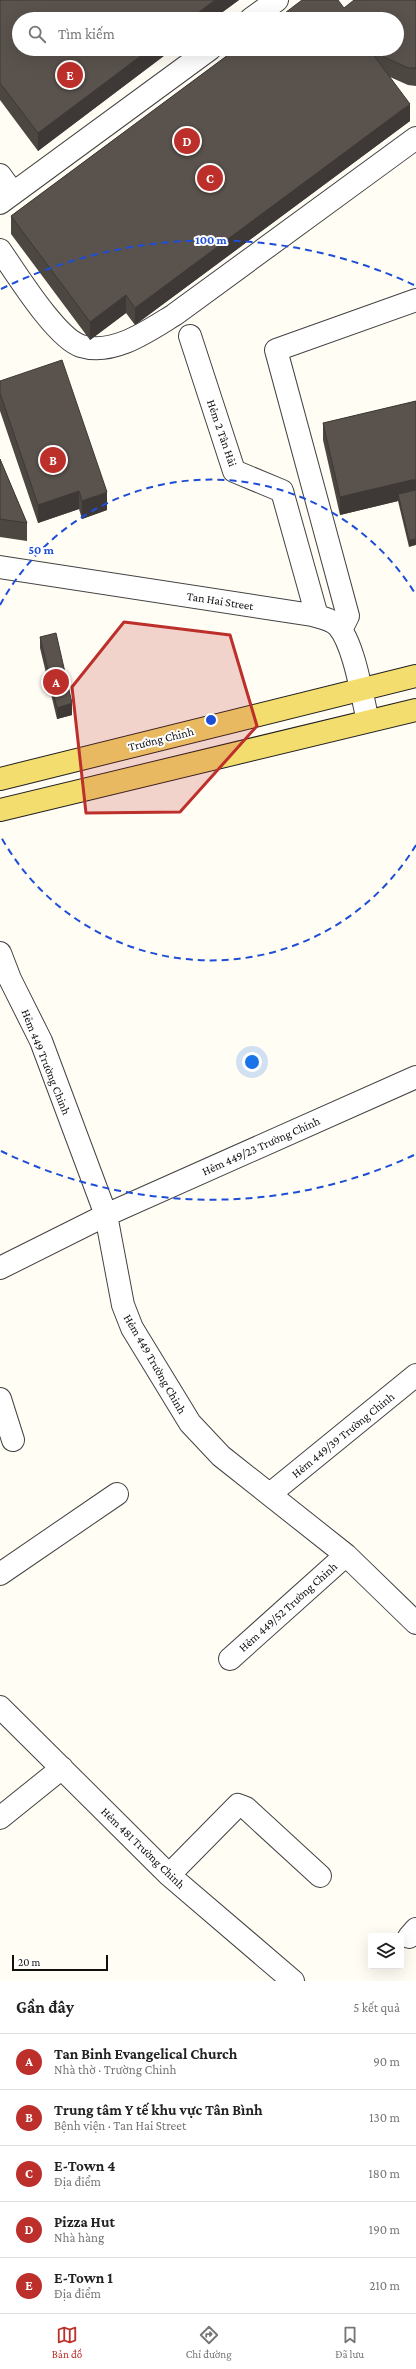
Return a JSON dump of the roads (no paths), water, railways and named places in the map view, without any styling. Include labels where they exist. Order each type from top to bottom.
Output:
[{"type":"main road","name":"Trường Chinh","points":[[0,778],[416,676]]},
{"type":"main road","points":[[0,810],[416,710]]},
{"type":"street","points":[[261,12],[277,0]]},
{"type":"street","points":[[0,175],[7,198],[200,56]]},
{"type":"street","points":[[0,250],[50,320],[69,340],[80,346],[92,348],[117,344],[145,333],[174,315],[416,138]]},
{"type":"street","points":[[340,630],[348,616],[276,350],[416,300]]},
{"type":"street","name":"Hẻm 2 Tân Hải","points":[[190,336],[234,471],[282,491],[317,616]]},
{"type":"street","name":"Tan Hai Street","points":[[0,567],[317,616],[328,619],[340,630],[347,641],[368,721]]},
{"type":"street","name":"Hẻm 449 Trường Chinh","points":[[0,953],[10,979],[41,1041],[106,1215],[122,1305],[132,1328],[176,1403],[203,1439],[221,1456],[346,1555],[416,1623]]},
{"type":"street","name":"Hẻm 449/23 Trường Chinh","points":[[0,1268],[106,1215],[416,1076]]},
{"type":"street","name":"Hẻm 449/39 Trường Chinh","points":[[270,1494],[416,1375]]},
{"type":"street","points":[[0,1399],[14,1440]]},
{"type":"street","points":[[0,1574],[117,1494]]},
{"type":"street","name":"Hẻm 449/52 Trường Chinh","points":[[230,1659],[346,1555]]},
{"type":"street","name":"Hẻm 481 Trường Chinh","points":[[0,1707],[169,1875],[293,1981]]},
{"type":"street","points":[[0,1818],[62,1768]]},
{"type":"street","points":[[169,1875],[238,1805],[246,1808],[320,1876]]},
{"type":"place","name":"E-Town 1","points":[[70,75]]},
{"type":"place","name":"Pizza Hut","points":[[187,141]]},
{"type":"place","name":"E-Town 4","points":[[210,178]]},
{"type":"place","name":"Trung tâm Y tế khu vực Tân Bình","points":[[53,460]]},
{"type":"place","name":"Tan Binh Evangelical Church","points":[[56,682]]}]
